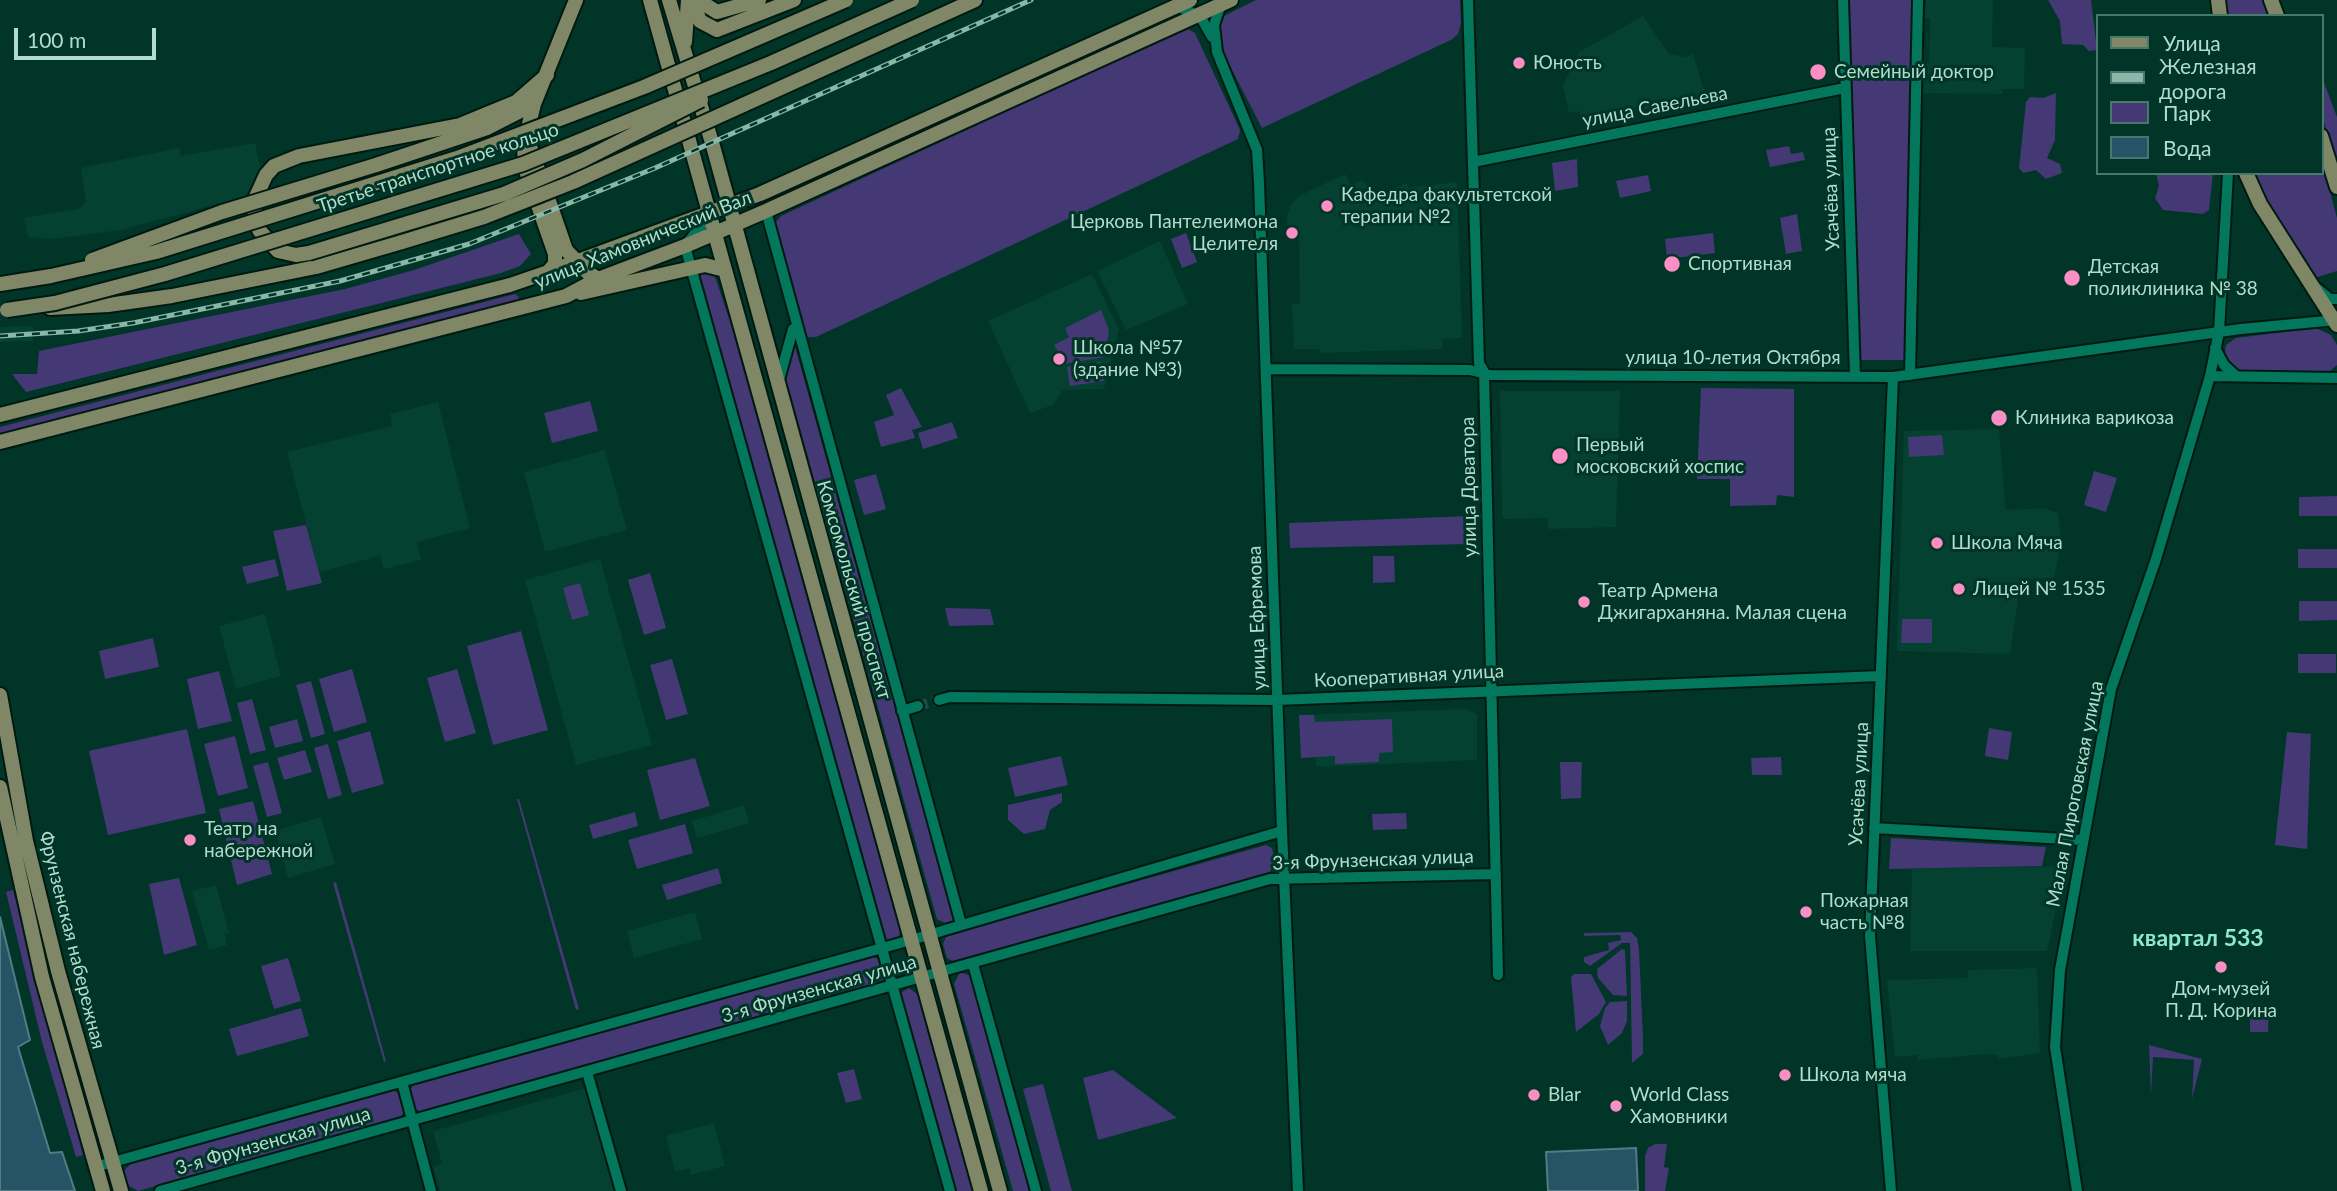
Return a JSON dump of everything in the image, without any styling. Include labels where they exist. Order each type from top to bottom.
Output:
[{"type":"main road","points":[[548,272],[555,264],[555,254],[525,168],[524,145],[534,104],[576,0]]},
{"type":"main road","name":"Комсомольский проспект","points":[[650,0],[981,1191]]},
{"type":"main road","name":"Комсомольский проспект","points":[[669,0],[730,207],[778,390],[1000,1191]]},
{"type":"main road","points":[[685,51],[690,0]]},
{"type":"main road","points":[[690,0],[700,21],[717,30],[736,25],[794,0]]},
{"type":"main road","points":[[698,0],[717,12],[759,0]]},
{"type":"main road","name":"Третье транспортное кольцо","points":[[0,284],[51,276],[156,252],[457,158],[644,87],[846,0]]},
{"type":"main road","name":"Третье транспортное кольцо","points":[[3,310],[55,303],[165,274],[523,164],[771,63],[912,0]]},
{"type":"main road","points":[[3,310],[127,303],[316,267],[484,217],[573,182],[975,0]]},
{"type":"main road","name":"улица Хамовнический Вал","points":[[0,415],[510,285],[548,272],[730,207],[1190,0]]},
{"type":"main road","name":"улица Хамовнический Вал","points":[[0,442],[566,296],[598,279],[766,211],[1226,2]]},
{"type":"main road","points":[[547,75],[516,102],[460,125],[299,156],[274,166],[266,175],[255,199],[254,211],[259,230],[278,251],[296,255],[504,194],[639,133],[771,63]]},
{"type":"main road","points":[[51,276],[199,220],[487,128],[516,116],[534,104]]},
{"type":"main road","points":[[528,124],[531,150],[566,250],[576,262],[598,279]]},
{"type":"main road","points":[[2323,142],[2337,187]]},
{"type":"main road","points":[[2247,175],[2260,204],[2336,322]]},
{"type":"main road","points":[[566,296],[705,265],[725,270]]},
{"type":"main road","name":"Фрунзенская набережная","points":[[0,695],[40,898],[80,1058],[121,1191]]},
{"type":"main road","name":"Фрунзенская набережная","points":[[0,787],[42,977],[103,1191]]},
{"type":"street","name":"улица Доватора","points":[[1468,0],[1479,363],[1484,372],[1498,975]]},
{"type":"street","name":"Усачёва улица","points":[[1843,0],[1855,377]]},
{"type":"street","points":[[1910,375],[1918,0]]},
{"type":"street","points":[[1216,47],[1214,25],[1226,2]]},
{"type":"street","name":"улица Ефремова","points":[[1176,6],[1193,16],[1216,47],[1257,150],[1298,1191]]},
{"type":"street","name":"улица Савельева","points":[[1473,162],[1844,88]]},
{"type":"street","name":"Малая Пироговская улица","points":[[2077,1191],[2054,1040],[2060,970],[2111,689],[2156,559],[2210,376],[2219,332],[2228,175]]},
{"type":"street","name":"Комсомольский проспект","points":[[766,211],[961,924]]},
{"type":"street","points":[[709,215],[685,246],[950,1191]]},
{"type":"street","points":[[2312,282],[2325,296],[2337,299]]},
{"type":"street","points":[[778,390],[780,369],[793,330],[793,317]]},
{"type":"street","name":"улица 10-летия Октября","points":[[1266,369],[1490,374],[1893,377],[2219,332],[2336,322]]},
{"type":"street","points":[[2197,335],[2204,337],[2215,348],[2224,365],[2236,376]]},
{"type":"street","points":[[2210,376],[2337,377]]},
{"type":"street","name":"Усачёва улица","points":[[1891,1191],[1870,952],[1893,377]]},
{"type":"street","name":"Кооперативная улица","points":[[939,700],[950,697],[1277,699],[1881,676]]},
{"type":"street","points":[[902,711],[918,706]]},
{"type":"street","points":[[1874,828],[2082,840]]},
{"type":"street","name":"3-я Фрунзенская улица","points":[[95,1167],[911,940],[1282,831]]},
{"type":"street","name":"3-я Фрунзенская улица","points":[[160,1191],[1284,878],[1496,874]]},
{"type":"street","points":[[973,964],[1036,1191]]},
{"type":"street","points":[[587,1072],[621,1191]]},
{"type":"street","points":[[402,1082],[431,1191]]},
{"type":"shaded area","points":[[1926,0],[1993,0],[1992,47],[2025,48],[2024,89],[2002,89],[2002,94],[1923,93],[1924,64],[1929,63],[1930,18],[1925,18]]},
{"type":"shaded area","points":[[1643,16],[1669,54],[1685,57],[1693,54],[1706,97],[1582,122],[1579,111],[1569,113],[1563,86],[1579,52]]},
{"type":"shaded area","points":[[255,143],[261,171],[251,195],[121,230],[52,239],[28,237],[24,218],[79,209],[86,202],[81,168],[179,148],[181,156]]},
{"type":"shaded area","points":[[1345,174],[1351,185],[1362,180],[1376,198],[1407,183],[1408,188],[1457,182],[1462,338],[1442,339],[1442,349],[1321,353],[1320,349],[1294,349],[1292,304],[1300,304],[1299,239],[1287,239],[1287,217],[1291,204],[1301,195]]},
{"type":"shaded area","points":[[1160,241],[1188,304],[1126,330],[1097,271]]},
{"type":"shaded area","name":"Школа №57 (здание №3)","points":[[1092,274],[1119,329],[1104,389],[1063,390],[1053,405],[1030,413],[988,321]]},
{"type":"shaded area","points":[[33,326],[33,341],[0,342],[0,327]]},
{"type":"shaded area","name":"Первый московский хоспис","points":[[1500,391],[1620,391],[1616,527],[1548,529],[1547,518],[1505,519],[1502,516]]},
{"type":"shaded area","points":[[438,402],[470,528],[417,542],[421,560],[384,569],[380,556],[319,572],[287,452],[392,426],[390,414]]},
{"type":"shaded area","name":"Лицей № 1535","points":[[1999,429],[2006,510],[2044,508],[2058,513],[2061,544],[2054,578],[2021,579],[2010,654],[1897,651],[1904,431]]},
{"type":"shaded area","points":[[605,450],[627,530],[545,552],[524,472]]},
{"type":"shaded area","points":[[600,559],[652,745],[576,765],[525,580]]},
{"type":"shaded area","points":[[265,614],[281,676],[236,689],[219,626]]},
{"type":"shaded area","points":[[1466,709],[1477,714],[1477,760],[1316,767],[1315,757],[1301,758],[1299,715]]},
{"type":"shaded area","points":[[744,805],[749,823],[697,838],[692,821]]},
{"type":"shaded area","points":[[321,817],[335,864],[288,878],[275,831]]},
{"type":"shaded area","points":[[2065,866],[2047,951],[1910,951],[1912,869]]},
{"type":"shaded area","points":[[216,885],[229,933],[225,935],[227,945],[209,950],[192,891]]},
{"type":"shaded area","points":[[695,912],[702,939],[634,958],[627,931]]},
{"type":"shaded area","points":[[2037,968],[2040,1053],[1999,1059],[1998,1055],[1986,1054],[1918,1060],[1917,1055],[1895,1057],[1887,980],[1968,978],[1968,970]]},
{"type":"shaded area","points":[[586,1088],[615,1191],[440,1191],[433,1167],[442,1164],[433,1131]]},
{"type":"shaded area","points":[[714,1123],[725,1166],[691,1175],[689,1168],[675,1172],[666,1136]]},
{"type":"green space","points":[[1256,0],[1460,0],[1461,23],[1458,34],[1451,40],[1262,128],[1217,41],[1220,18]]},
{"type":"green space","points":[[1849,0],[1912,0],[1907,360],[1859,360]]},
{"type":"green space","points":[[2048,0],[2091,0],[2096,50],[2089,51],[2083,45],[2062,44],[2060,21]]},
{"type":"green space","points":[[2224,0],[2264,0],[2269,14],[2226,14]]},
{"type":"green space","points":[[1186,28],[1195,33],[1240,130],[1238,139],[816,337],[804,337],[775,235],[776,222],[781,216]]},
{"type":"green space","points":[[2323,80],[2337,117],[2337,160],[2323,120]]},
{"type":"green space","points":[[2056,93],[2055,140],[2047,158],[2060,164],[2062,173],[2046,179],[2036,170],[2023,173],[2019,168],[2026,102],[2030,97],[2043,98]]},
{"type":"green space","points":[[1789,146],[1791,154],[1803,152],[1805,160],[1770,167],[1766,150]]},
{"type":"green space","points":[[1577,159],[1578,187],[1555,191],[1552,163]]},
{"type":"green space","points":[[2323,166],[2337,218],[2337,271],[2317,277],[2278,222],[2254,175],[2323,175]]},
{"type":"green space","points":[[1648,175],[1651,191],[1620,198],[1616,181]]},
{"type":"green space","points":[[2156,175],[2213,175],[2209,210],[2203,214],[2163,210],[2155,198],[2159,186]]},
{"type":"green space","points":[[1797,214],[1802,251],[1786,254],[1780,218]]},
{"type":"green space","points":[[1186,233],[1197,262],[1182,268],[1171,239]]},
{"type":"green space","points":[[1713,233],[1715,253],[1667,259],[1665,239]]},
{"type":"green space","points":[[519,234],[531,254],[520,266],[501,273],[26,392],[12,374],[37,374],[39,351],[345,289],[414,270]]},
{"type":"green space","points":[[713,271],[730,321],[900,932],[898,939],[884,939],[698,279],[701,272]]},
{"type":"green space","points":[[515,294],[519,297],[517,302],[0,435],[0,427]]},
{"type":"green space","points":[[1101,310],[1109,330],[1105,357],[1064,364],[1054,345],[1069,337],[1065,328]]},
{"type":"green space","points":[[2316,328],[2331,335],[2337,345],[2337,365],[2330,371],[2239,371],[2224,360],[2226,345],[2236,338]]},
{"type":"green space","points":[[794,343],[954,919],[947,924],[937,919],[784,372]]},
{"type":"green space","points":[[1101,362],[1104,381],[1070,386],[1067,367]]},
{"type":"green space","points":[[901,388],[922,427],[912,430],[915,438],[881,447],[874,422],[894,415],[886,395]]},
{"type":"green space","points":[[1701,388],[1794,389],[1794,497],[1777,495],[1776,505],[1730,506],[1730,479],[1697,479]]},
{"type":"green space","points":[[590,401],[598,431],[552,443],[544,413]]},
{"type":"green space","points":[[952,422],[958,438],[923,449],[918,433]]},
{"type":"green space","points":[[1942,435],[1944,455],[1909,457],[1908,437]]},
{"type":"green space","points":[[2094,471],[2117,478],[2106,512],[2084,505]]},
{"type":"green space","points":[[876,474],[886,509],[864,515],[854,480]]},
{"type":"green space","points":[[2337,496],[2337,516],[2299,516],[2299,497]]},
{"type":"green space","points":[[1469,516],[1469,544],[1290,548],[1289,523]]},
{"type":"green space","points":[[306,525],[322,583],[287,591],[273,531]]},
{"type":"green space","points":[[2298,549],[2337,549],[2337,568],[2298,568]]},
{"type":"green space","points":[[1373,556],[1394,556],[1395,582],[1373,583]]},
{"type":"green space","points":[[275,559],[279,576],[247,584],[242,567]]},
{"type":"green space","points":[[650,573],[666,628],[644,635],[628,580]]},
{"type":"green space","points":[[580,583],[589,615],[572,620],[563,588]]},
{"type":"green space","points":[[2299,601],[2337,601],[2337,620],[2299,621]]},
{"type":"green space","points":[[945,608],[990,609],[994,625],[949,626]]},
{"type":"green space","points":[[1902,619],[1932,619],[1932,643],[1901,643]]},
{"type":"green space","points":[[521,631],[548,730],[493,745],[467,646]]},
{"type":"green space","points":[[153,638],[159,667],[105,679],[99,651]]},
{"type":"green space","points":[[2298,654],[2336,654],[2336,673],[2298,673]]},
{"type":"green space","points":[[672,659],[688,714],[666,720],[650,665]]},
{"type":"green space","points":[[352,669],[367,722],[334,732],[319,679]]},
{"type":"green space","points":[[457,669],[476,733],[445,742],[427,678]]},
{"type":"green space","points":[[219,671],[232,721],[198,729],[187,679]]},
{"type":"green space","points":[[311,681],[325,734],[311,738],[296,685]]},
{"type":"green space","points":[[252,699],[266,750],[250,754],[237,703]]},
{"type":"green space","points":[[1299,715],[1314,715],[1315,722],[1392,719],[1393,752],[1379,753],[1379,762],[1335,764],[1335,756],[1301,758]]},
{"type":"green space","points":[[297,719],[303,741],[275,748],[269,727]]},
{"type":"green space","points":[[1989,728],[2012,732],[2008,760],[1985,756]]},
{"type":"green space","points":[[187,729],[206,813],[108,835],[89,751]]},
{"type":"green space","points":[[370,731],[384,784],[352,793],[337,741]]},
{"type":"green space","points":[[2287,732],[2311,734],[2307,849],[2275,845]]},
{"type":"green space","points":[[235,736],[248,788],[218,796],[204,744]]},
{"type":"green space","points":[[328,744],[342,795],[328,799],[314,748]]},
{"type":"green space","points":[[305,750],[312,772],[284,780],[277,758]]},
{"type":"green space","points":[[1061,756],[1068,785],[1015,797],[1008,768]]},
{"type":"green space","points":[[1781,757],[1782,775],[1752,775],[1751,758]]},
{"type":"green space","points":[[695,758],[710,806],[660,820],[647,770]]},
{"type":"green space","points":[[268,762],[282,813],[267,817],[253,766]]},
{"type":"green space","points":[[1560,762],[1582,762],[1581,798],[1561,799]]},
{"type":"green space","points":[[1062,793],[1062,802],[1050,810],[1045,829],[1024,834],[1008,820],[1008,805]]},
{"type":"green space","points":[[517,799],[579,1009],[576,1010]]},
{"type":"green space","points":[[253,801],[272,874],[237,885],[219,809]]},
{"type":"green space","points":[[635,812],[638,826],[593,839],[589,825]]},
{"type":"green space","points":[[1406,813],[1407,829],[1373,830],[1372,814]]},
{"type":"green space","points":[[685,824],[693,853],[637,869],[628,840]]},
{"type":"green space","points":[[1891,838],[2046,847],[2042,866],[1889,869]]},
{"type":"green space","points":[[1266,845],[1272,848],[1276,863],[1267,875],[953,961],[947,958],[943,944],[947,935]]},
{"type":"green space","points":[[718,868],[722,883],[667,900],[662,885]]},
{"type":"green space","points":[[179,878],[197,945],[164,955],[149,884]]},
{"type":"green space","points":[[336,882],[386,1061],[384,1062],[333,883]]},
{"type":"green space","points":[[13,890],[83,1155],[76,1157],[42,1042],[6,892]]},
{"type":"green space","points":[[1631,932],[1637,938],[1639,949],[1643,1038],[1643,1054],[1632,1063],[1630,943],[1622,943],[1590,966],[1584,962],[1584,957],[1609,950],[1608,943],[1621,940],[1620,935],[1584,936],[1584,933]]},
{"type":"green space","points":[[1622,949],[1625,950],[1627,996],[1613,995],[1598,978],[1597,969]]},
{"type":"green space","points":[[871,955],[881,961],[885,976],[878,985],[421,1112],[414,1108],[409,1093],[413,1085]]},
{"type":"green space","points":[[288,958],[301,1001],[274,1009],[261,966]]},
{"type":"green space","points":[[960,972],[971,976],[1031,1191],[1013,1191],[954,984]]},
{"type":"green space","points":[[1574,974],[1591,974],[1606,1002],[1599,1014],[1576,1032],[1571,977]]},
{"type":"green space","points":[[909,988],[917,994],[972,1191],[953,1191],[899,994]]},
{"type":"green space","points":[[1627,1001],[1627,1021],[1622,1033],[1608,1045],[1600,1026],[1605,1008],[1610,1002]]},
{"type":"green space","points":[[2250,1004],[2269,1005],[2268,1032],[2250,1032]]},
{"type":"green space","points":[[301,1008],[309,1036],[237,1056],[229,1029]]},
{"type":"green space","points":[[2149,1045],[2202,1059],[2192,1099],[2194,1060],[2153,1057],[2151,1096]]},
{"type":"green space","points":[[854,1069],[862,1099],[846,1103],[837,1073]]},
{"type":"green space","points":[[1113,1070],[1177,1118],[1098,1140],[1083,1078]]},
{"type":"green space","points":[[1043,1084],[1072,1191],[1051,1191],[1023,1089]]},
{"type":"green space","points":[[393,1090],[400,1094],[405,1111],[399,1118],[138,1191],[129,1186],[124,1171],[133,1161]]},
{"type":"green space","points":[[1655,1144],[1667,1144],[1664,1167],[1669,1168],[1665,1191],[1645,1191],[1645,1156],[1648,1148]]},
{"type":"water","points":[[0,917],[30,1040],[18,1047],[50,1153],[62,1152],[75,1191],[0,1191]]},
{"type":"water","points":[[1636,1148],[1638,1191],[1548,1191],[1546,1152]]},
{"type":"tunnel","points":[[918,706],[939,700]]},
{"type":"railway","points":[[0,336],[78,331],[133,323],[340,281],[469,244],[655,168],[1031,0]]},
{"type":"place","name":"Юность","points":[[1519,63]]},
{"type":"place","name":"Семейный доктор","points":[[1818,72]]},
{"type":"place","name":"Кафедра факультетской терапии №2","points":[[1327,206]]},
{"type":"place","name":"Церковь Пантелеимона Целителя","points":[[1292,233]]},
{"type":"place","name":"Спортивная","points":[[1672,264]]},
{"type":"place","name":"Детская поликлиника № 38","points":[[2072,278]]},
{"type":"place","name":"Школа №57 (здание №3)","points":[[1059,359]]},
{"type":"place","name":"Клиника варикоза","points":[[1999,418]]},
{"type":"place","name":"Первый московский хоспис","points":[[1560,456]]},
{"type":"place","name":"Школа Мяча","points":[[1937,543]]},
{"type":"place","name":"Лицей № 1535","points":[[1959,589]]},
{"type":"place","name":"Театр Армена Джигарханяна. Малая сцена","points":[[1584,602]]},
{"type":"place","name":"Театр на набережной","points":[[190,840]]},
{"type":"place","name":"Пожарная часть №8","points":[[1806,912]]},
{"type":"place","name":"Дом-музей П. Д. Корина","points":[[2221,967]]},
{"type":"place","name":"Школа мяча","points":[[1785,1075]]},
{"type":"place","name":"Blar","points":[[1534,1095]]},
{"type":"place","name":"World Class Хамовники","points":[[1616,1106]]},
{"type":"district","name":"квартал 533","points":[[2198,939]]}]
